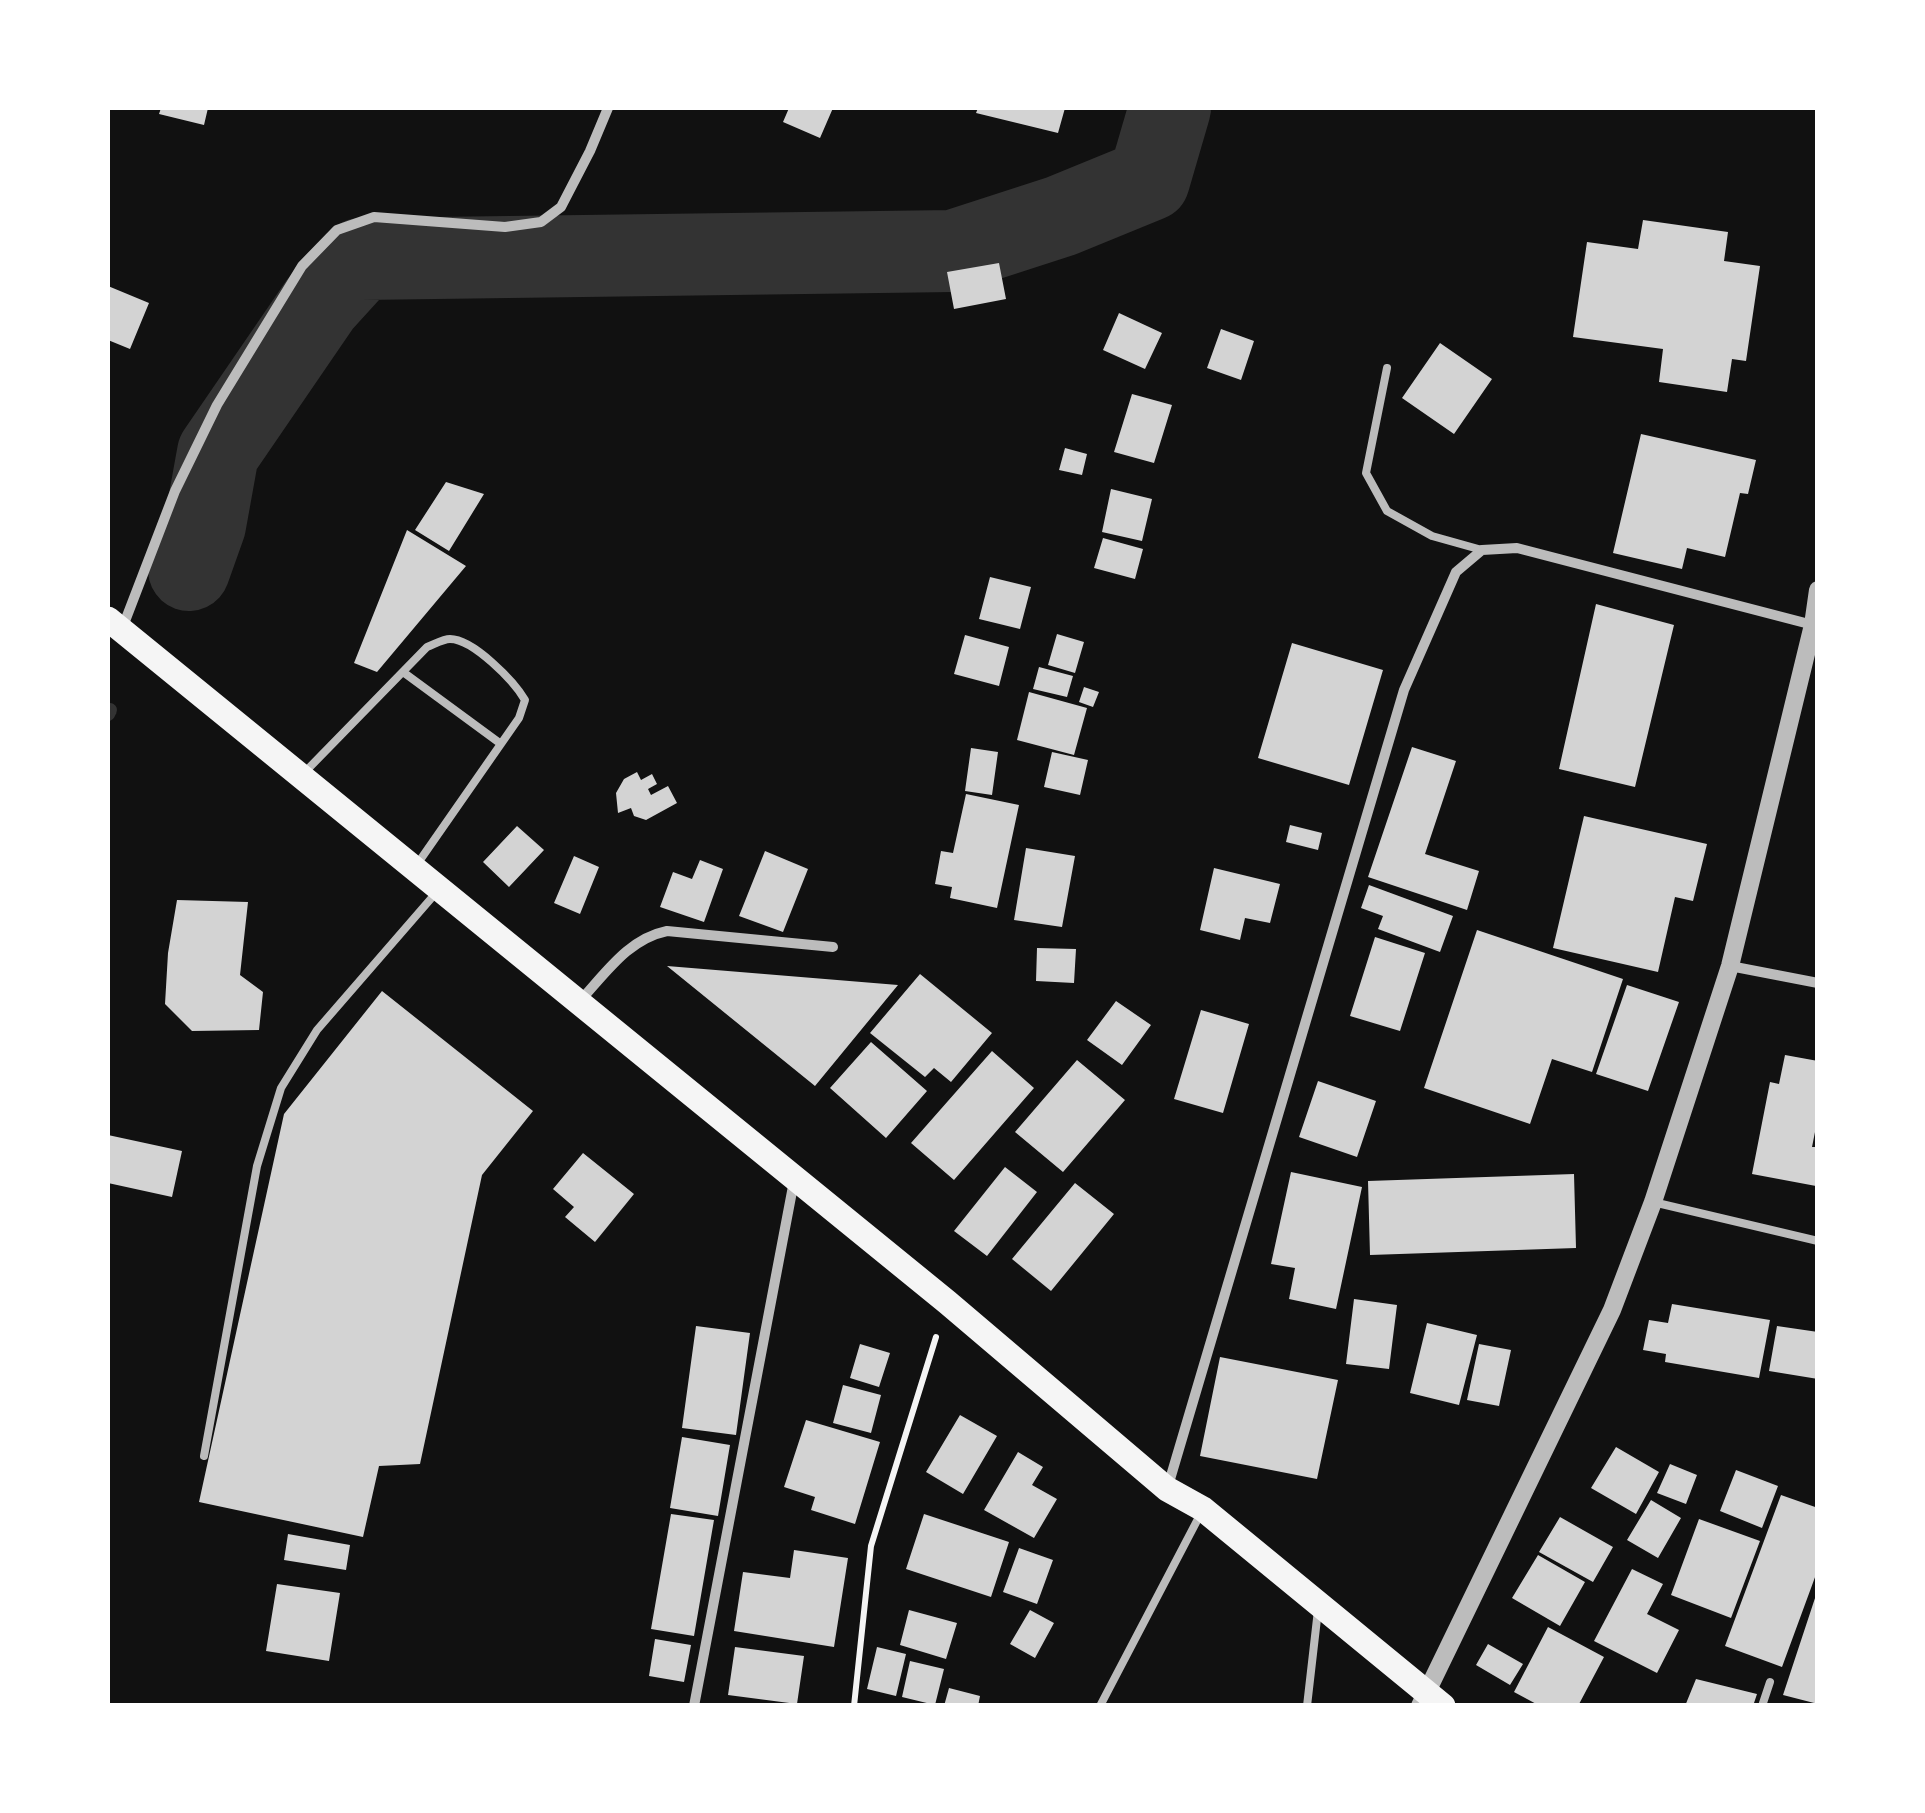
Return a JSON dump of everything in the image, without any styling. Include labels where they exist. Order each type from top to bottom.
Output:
[{"type":"main road","points":[[114,624],[947,1302],[1167,1489],[1203,1510],[1429,1701]]},
{"type":"street","points":[[114,624],[217,404],[302,266],[337,230],[374,217],[505,227],[541,222],[560,207],[608,108]]},
{"type":"street","points":[[1167,1489],[1404,690],[1456,572],[1482,550],[1517,548],[1813,625]]},
{"type":"street","points":[[1429,1701],[1612,1310],[1653,1202],[1730,966],[1813,625],[1818,590]]},
{"type":"street","points":[[579,1002],[631,946],[647,935],[667,931],[833,946]]},
{"type":"street","points":[[1730,966],[1818,984]]},
{"type":"street","points":[[694,1706],[794,1178]]},
{"type":"lane","points":[[1387,368],[1366,474],[1387,511],[1432,536],[1482,550]]},
{"type":"lane","points":[[301,776],[428,647],[448,638],[464,642],[514,682],[525,700],[519,718],[414,869]]},
{"type":"lane","points":[[403,672],[501,744]]},
{"type":"lane","points":[[204,1456],[257,1166],[280,1088],[317,1030],[439,889]]},
{"type":"lane","points":[[1653,1202],[1818,1241]]},
{"type":"lane","points":[[1100,1706],[1203,1510]]},
{"type":"lane","points":[[1307,1706],[1318,1606]]},
{"type":"lane","points":[[1762,1706],[1770,1682]]},
{"type":"path","points":[[854,1706],[871,1546],[947,1302]]},
{"type":"building","points":[[161,108],[208,108],[204,125],[159,114]]},
{"type":"building","points":[[789,108],[833,108],[820,138],[783,122]]},
{"type":"building","points":[[978,108],[1065,108],[1058,133],[976,113]]},
{"type":"building","points":[[1643,220],[1728,232],[1724,261],[1760,266],[1746,361],[1732,359],[1727,392],[1659,382],[1663,349],[1573,337],[1587,242],[1638,249]]},
{"type":"building","points":[[999,263],[1006,299],[954,309],[947,272]]},
{"type":"building","points":[[108,286],[149,303],[130,349],[108,340]]},
{"type":"building","points":[[1119,313],[1162,333],[1145,369],[1103,350]]},
{"type":"building","points":[[1221,329],[1254,341],[1241,380],[1207,368]]},
{"type":"building","points":[[1440,343],[1492,379],[1454,434],[1402,398]]},
{"type":"building","points":[[1132,394],[1172,405],[1154,463],[1114,452]]},
{"type":"building","points":[[1641,434],[1756,460],[1748,494],[1740,493],[1725,557],[1687,548],[1682,569],[1613,553]]},
{"type":"building","points":[[1065,448],[1087,454],[1082,475],[1059,470]]},
{"type":"building","points":[[446,482],[484,494],[449,551],[415,530]]},
{"type":"building","points":[[1111,489],[1152,499],[1142,541],[1102,532]]},
{"type":"building","points":[[407,530],[466,566],[377,672],[354,663]]},
{"type":"building","points":[[1103,538],[1143,549],[1135,579],[1094,568]]},
{"type":"building","points":[[990,577],[1031,587],[1020,629],[979,619]]},
{"type":"building","points":[[1596,604],[1674,625],[1635,787],[1559,769]]},
{"type":"building","points":[[1057,634],[1084,642],[1075,673],[1048,665]]},
{"type":"building","points":[[965,635],[1009,647],[999,686],[954,674]]},
{"type":"building","points":[[1292,643],[1383,670],[1349,785],[1258,758]]},
{"type":"building","points":[[1039,667],[1073,676],[1067,697],[1033,689]]},
{"type":"building","points":[[1084,687],[1099,692],[1093,707],[1079,702]]},
{"type":"building","points":[[1029,692],[1087,708],[1074,755],[1017,740]]},
{"type":"building","points":[[1412,747],[1456,761],[1425,854],[1479,871],[1467,910],[1368,877]]},
{"type":"building","points":[[971,748],[998,752],[992,795],[965,791]]},
{"type":"building","points":[[1052,752],[1088,760],[1080,795],[1044,787]]},
{"type":"building","points":[[637,772],[641,780],[652,774],[657,784],[648,789],[651,795],[668,786],[677,803],[646,820],[634,816],[631,808],[618,813],[616,793],[624,779]]},
{"type":"building","points":[[966,794],[1019,805],[997,908],[950,898],[952,887],[935,884],[941,851],[953,853]]},
{"type":"building","points":[[1584,816],[1707,844],[1693,901],[1675,897],[1658,972],[1553,948]]},
{"type":"building","points":[[1290,825],[1322,833],[1318,850],[1286,842]]},
{"type":"building","points":[[517,826],[544,850],[509,887],[483,862]]},
{"type":"building","points":[[1026,848],[1075,856],[1062,927],[1014,920]]},
{"type":"building","points":[[765,851],[808,869],[783,932],[739,916]]},
{"type":"building","points":[[574,856],[599,867],[580,914],[554,903]]},
{"type":"building","points":[[700,860],[723,869],[704,922],[660,907],[673,872],[692,879]]},
{"type":"building","points":[[1214,868],[1280,884],[1270,923],[1245,918],[1240,940],[1200,930]]},
{"type":"building","points":[[1369,885],[1453,916],[1440,952],[1378,929],[1383,916],[1361,908]]},
{"type":"building","points":[[177,900],[248,902],[240,975],[263,992],[259,1030],[192,1031],[165,1004]]},
{"type":"building","points":[[1477,930],[1623,979],[1592,1072],[1552,1059],[1530,1124],[1424,1088]]},
{"type":"building","points":[[1375,937],[1425,953],[1400,1031],[1350,1016]]},
{"type":"building","points":[[1037,948],[1076,949],[1074,983],[1036,981]]},
{"type":"building","points":[[667,966],[898,985],[815,1086]]},
{"type":"building","points":[[920,974],[992,1033],[951,1082],[934,1068],[925,1077],[870,1033]]},
{"type":"building","points":[[1627,985],[1679,1002],[1648,1091],[1596,1074]]},
{"type":"building","points":[[382,991],[533,1111],[482,1175],[420,1464],[379,1466],[363,1537],[199,1502],[284,1114]]},
{"type":"building","points":[[1116,1001],[1151,1025],[1122,1065],[1087,1040]]},
{"type":"building","points":[[1201,1010],[1249,1024],[1223,1113],[1174,1099]]},
{"type":"building","points":[[871,1042],[927,1091],[886,1138],[830,1088]]},
{"type":"building","points":[[992,1051],[1034,1088],[954,1180],[911,1143]]},
{"type":"building","points":[[1785,1055],[1818,1061],[1818,1117],[1812,1147],[1818,1147],[1816,1186],[1752,1174],[1770,1082],[1779,1084]]},
{"type":"building","points":[[1077,1060],[1125,1100],[1063,1172],[1015,1132]]},
{"type":"building","points":[[1318,1081],[1376,1101],[1357,1157],[1299,1137]]},
{"type":"building","points":[[108,1135],[182,1151],[172,1197],[108,1183]]},
{"type":"building","points":[[583,1153],[634,1194],[595,1242],[565,1217],[574,1207],[553,1189]]},
{"type":"building","points":[[1005,1167],[1037,1192],[987,1256],[954,1231]]},
{"type":"building","points":[[1291,1172],[1362,1187],[1336,1309],[1289,1299],[1295,1268],[1271,1264]]},
{"type":"building","points":[[1574,1174],[1576,1248],[1370,1255],[1368,1181]]},
{"type":"building","points":[[1075,1183],[1114,1214],[1051,1291],[1012,1259]]},
{"type":"building","points":[[1354,1299],[1397,1305],[1389,1369],[1346,1364]]},
{"type":"building","points":[[1672,1304],[1770,1320],[1759,1378],[1665,1362],[1666,1354],[1643,1350],[1649,1320],[1668,1323]]},
{"type":"building","points":[[1427,1323],[1477,1335],[1459,1405],[1410,1393]]},
{"type":"building","points":[[696,1326],[750,1333],[736,1435],[682,1428]]},
{"type":"building","points":[[1777,1326],[1818,1332],[1818,1379],[1769,1371]]},
{"type":"building","points":[[860,1344],[890,1353],[879,1387],[850,1378]]},
{"type":"building","points":[[1479,1344],[1511,1350],[1499,1406],[1467,1400]]},
{"type":"building","points":[[1220,1357],[1338,1380],[1317,1479],[1200,1456]]},
{"type":"building","points":[[843,1385],[881,1395],[871,1433],[833,1423]]},
{"type":"building","points":[[960,1415],[997,1436],[963,1494],[926,1472]]},
{"type":"building","points":[[806,1420],[880,1442],[855,1524],[811,1510],[815,1497],[784,1487]]},
{"type":"building","points":[[682,1437],[730,1445],[718,1516],[670,1508]]},
{"type":"building","points":[[1616,1447],[1659,1472],[1636,1514],[1591,1488]]},
{"type":"building","points":[[1018,1452],[1043,1467],[1032,1485],[1057,1499],[1034,1538],[984,1510]]},
{"type":"building","points":[[1670,1464],[1697,1475],[1686,1504],[1657,1493]]},
{"type":"building","points":[[1736,1470],[1778,1486],[1762,1528],[1720,1511]]},
{"type":"building","points":[[1781,1495],[1818,1508],[1818,1569],[1782,1667],[1725,1646]]},
{"type":"building","points":[[1651,1500],[1681,1518],[1658,1558],[1627,1540]]},
{"type":"building","points":[[671,1514],[714,1520],[694,1636],[651,1629]]},
{"type":"building","points":[[924,1514],[1009,1542],[991,1597],[906,1569]]},
{"type":"building","points":[[1560,1517],[1613,1547],[1593,1582],[1539,1552]]},
{"type":"building","points":[[1699,1519],[1760,1541],[1731,1618],[1671,1595]]},
{"type":"building","points":[[288,1534],[350,1545],[346,1570],[284,1560]]},
{"type":"building","points":[[1019,1548],[1053,1560],[1037,1604],[1003,1592]]},
{"type":"building","points":[[794,1550],[848,1558],[834,1647],[734,1631],[743,1572],[790,1578]]},
{"type":"building","points":[[1538,1555],[1585,1582],[1560,1626],[1512,1598]]},
{"type":"building","points":[[1632,1569],[1663,1584],[1647,1614],[1679,1630],[1657,1673],[1594,1641]]},
{"type":"building","points":[[277,1584],[340,1593],[329,1661],[266,1651]]},
{"type":"building","points":[[1818,1589],[1818,1704],[1783,1695]]},
{"type":"building","points":[[909,1610],[957,1623],[946,1659],[900,1645]]},
{"type":"building","points":[[1030,1610],[1054,1623],[1035,1658],[1010,1644]]},
{"type":"building","points":[[1548,1627],[1604,1657],[1578,1706],[1540,1706],[1514,1692]]},
{"type":"building","points":[[655,1639],[691,1645],[684,1682],[649,1676]]},
{"type":"building","points":[[1488,1644],[1523,1664],[1510,1685],[1476,1665]]},
{"type":"building","points":[[735,1647],[804,1656],[797,1704],[728,1695]]},
{"type":"building","points":[[877,1647],[906,1654],[896,1696],[867,1689]]},
{"type":"building","points":[[910,1661],[944,1669],[935,1705],[902,1697]]},
{"type":"building","points":[[1696,1679],[1757,1694],[1753,1706],[1685,1706]]},
{"type":"building","points":[[949,1688],[980,1696],[978,1706],[944,1706]]},
{"type":"waterway","points":[[189,570],[205,525],[218,453],[320,304],[361,259],[953,251],[1061,216],[1149,180],[1170,108]]},
{"type":"waterway","points":[[108,714],[110,710]]}]
